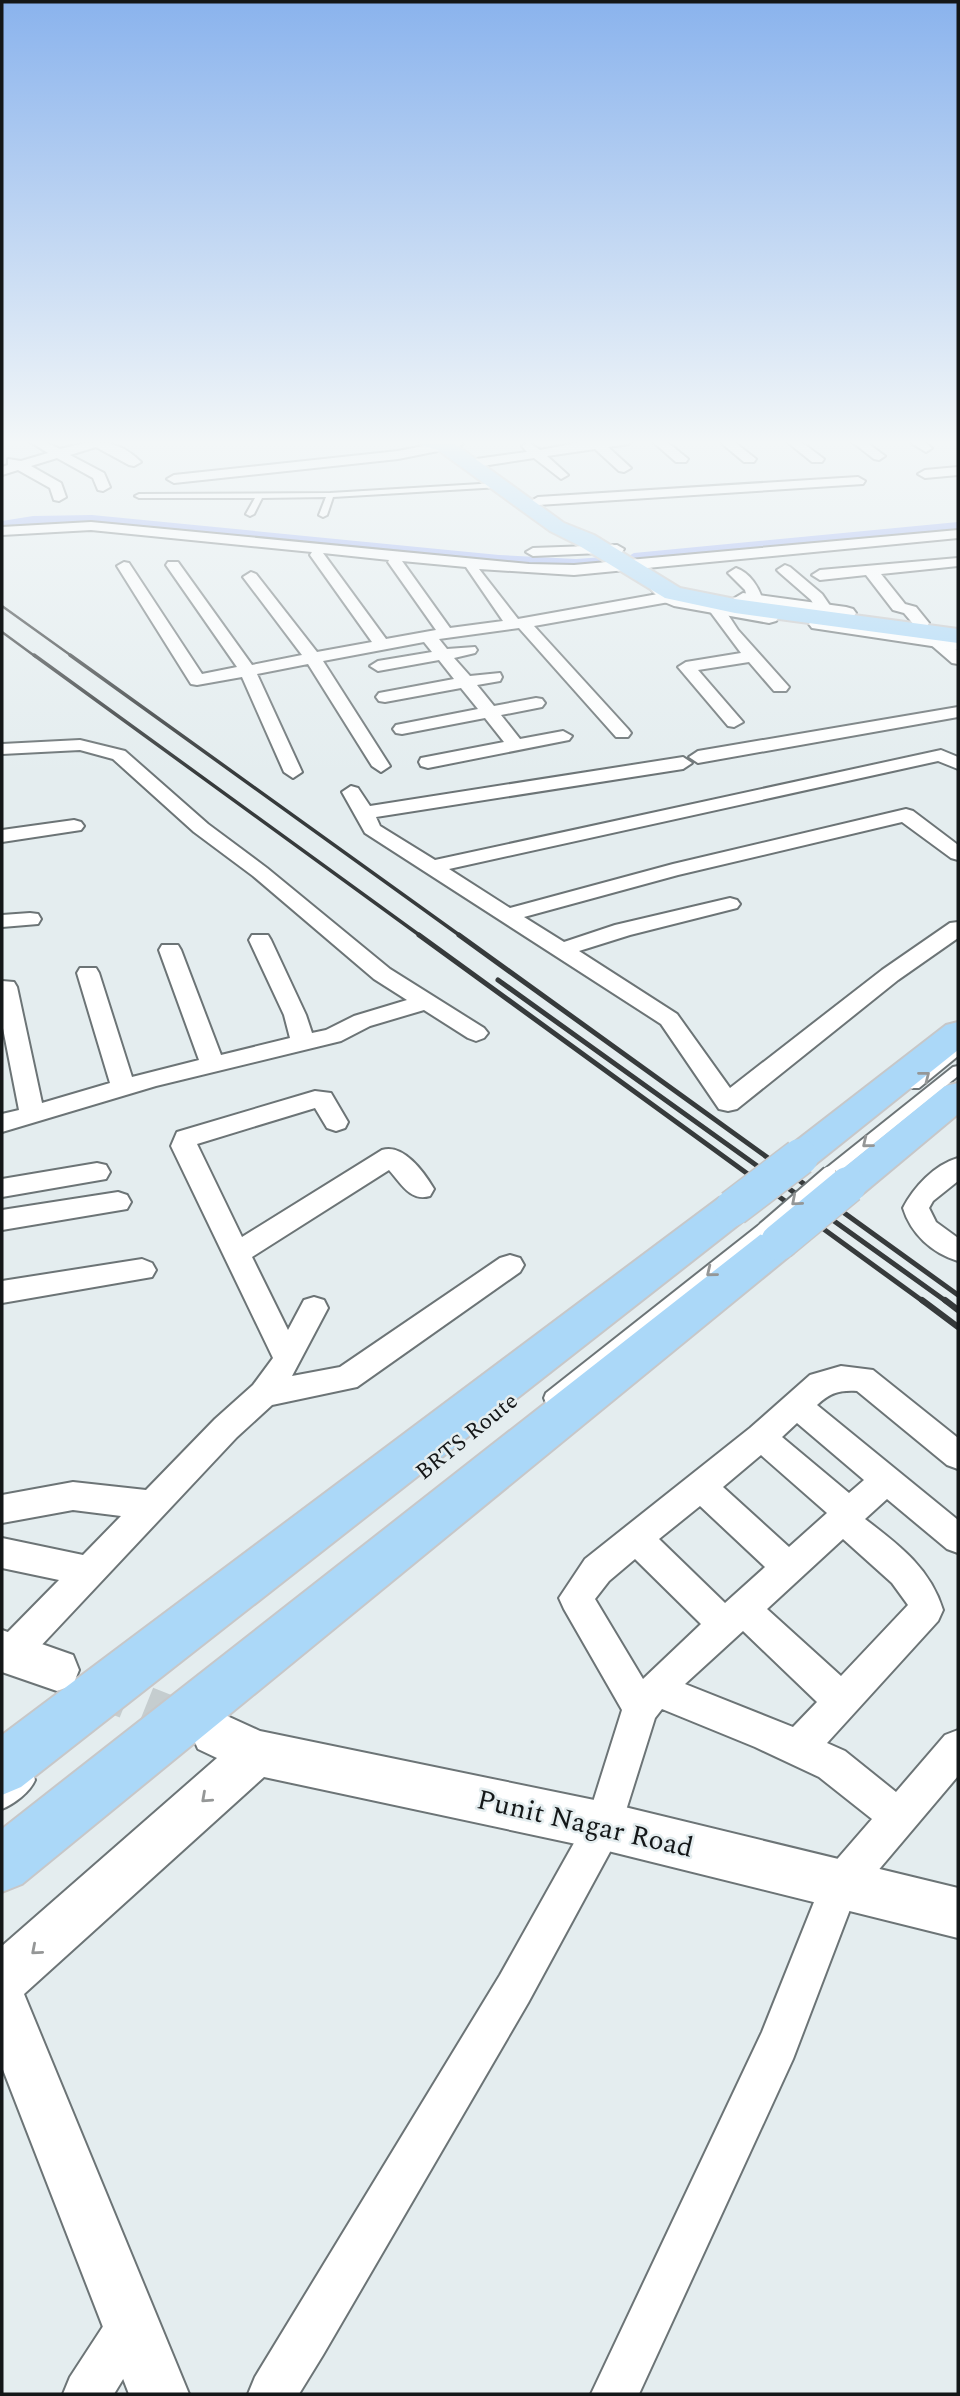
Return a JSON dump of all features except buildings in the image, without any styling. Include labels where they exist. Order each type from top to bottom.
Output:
[{"type":"main road","points":[[617,553],[629,557],[670,593],[735,606],[947,638]]},
{"type":"main road","points":[[18,1771],[755,1224],[823,1170],[958,1033]]},
{"type":"main road","points":[[2,1864],[755,1224],[823,1170],[958,1095]]},
{"type":"street","points":[[384,553],[551,569],[629,557],[689,553]]},
{"type":"street","points":[[317,555],[382,645]]},
{"type":"street","points":[[395,562],[437,635],[444,655],[516,745]]},
{"type":"street","points":[[820,575],[958,562]]},
{"type":"street","points":[[173,565],[247,670],[293,772]]},
{"type":"street","points":[[124,566],[197,680],[437,635],[587,611],[670,593],[755,601],[958,628]]},
{"type":"street","points":[[472,569],[518,623],[622,733]]},
{"type":"street","points":[[551,569],[587,611]]},
{"type":"street","points":[[785,570],[817,597],[825,610]]},
{"type":"street","points":[[870,570],[899,607],[910,610],[921,623]]},
{"type":"street","points":[[736,573],[752,589],[755,601]]},
{"type":"street","points":[[251,577],[313,658],[381,766]]},
{"type":"street","points":[[670,593],[717,610],[947,638],[958,644]]},
{"type":"street","points":[[717,610],[732,633],[780,687]]},
{"type":"street","points":[[947,638],[958,659]]},
{"type":"street","points":[[377,666],[469,650]]},
{"type":"street","points":[[734,722],[681,661],[754,656]]},
{"type":"street","points":[[385,697],[494,677]]},
{"type":"street","points":[[402,729],[536,703]]},
{"type":"street","points":[[365,813],[691,760],[958,712]]},
{"type":"street","points":[[428,762],[564,736]]},
{"type":"street","points":[[2,749],[80,745],[119,755],[201,828],[260,872],[382,974],[476,1033]]},
{"type":"street","points":[[432,867],[941,755],[958,764]]},
{"type":"street","points":[[351,792],[372,829],[669,1019],[728,1103],[890,975],[958,928]]},
{"type":"street","points":[[506,915],[673,870],[906,815],[958,854]]},
{"type":"street","points":[[2,836],[75,826]]},
{"type":"street","points":[[561,950],[623,930],[730,904]]},
{"type":"street","points":[[2,921],[30,919]]},
{"type":"street","points":[[260,940],[295,1015],[303,1043]]},
{"type":"street","points":[[170,950],[213,1065]]},
{"type":"street","points":[[88,973],[123,1087]]},
{"type":"street","points":[[6,987],[32,1114]]},
{"type":"street","points":[[2,1123],[123,1087],[333,1036],[371,1018],[426,1002]]},
{"type":"street","points":[[288,1359],[185,1151],[186,1138],[315,1099],[322,1099],[336,1122]]},
{"type":"street","points":[[235,1254],[391,1156],[421,1189]]},
{"type":"street","points":[[958,1167],[923,1195],[916,1208],[921,1225],[933,1236],[958,1251]]},
{"type":"street","points":[[2,1188],[97,1172]]},
{"type":"street","points":[[2,1220],[118,1202]]},
{"type":"street","points":[[264,1394],[347,1378],[510,1265]]},
{"type":"street","points":[[2,1292],[142,1270]]},
{"type":"street","points":[[57,1670],[6,1653],[226,1428],[264,1394],[288,1359],[314,1308]]},
{"type":"street","points":[[899,1817],[832,1764],[766,1732],[649,1699],[576,1598],[597,1570],[761,1437],[820,1384],[841,1378],[863,1379],[958,1456]]},
{"type":"street","points":[[796,1405],[958,1539]]},
{"type":"street","points":[[761,1437],[914,1581],[924,1597],[926,1610],[798,1748]]},
{"type":"street","points":[[272,2394],[481,2046],[604,1826],[649,1699],[734,1617],[887,1480]]},
{"type":"street","points":[[699,1485],[789,1568]]},
{"type":"street","points":[[2,1509],[73,1496],[151,1505]]},
{"type":"street","points":[[635,1538],[843,1702]]},
{"type":"street","points":[[2,1553],[88,1571]]},
{"type":"street","name":"Punit Nagar Road","points":[[214,1733],[257,1753],[604,1826],[958,1913]]},
{"type":"street","points":[[615,2394],[778,2044],[840,1886],[958,1748]]},
{"type":"street","points":[[2,1980],[257,1753]]},
{"type":"street","points":[[2,2002],[159,2394]]},
{"type":"street","points":[[87,2394],[131,2324]]},
{"type":"lane","points":[[823,1170],[958,1050]]},
{"type":"lane","points":[[823,1170],[958,1070]]},
{"type":"lane","name":"BRTS Route","points":[[536,1411],[755,1224]]},
{"type":"lane","name":"BRTS Route","points":[[493,1414],[755,1224]]},
{"type":"lane","points":[[2,1799],[18,1771]]},
{"type":"waterway","points":[[436,553],[576,563],[604,561]]},
{"type":"waterway","points":[[634,557],[678,553]]},
{"type":"tunnel","points":[[90,1684],[195,1726]]},
{"type":"railway","points":[[2,606],[73,657]]},
{"type":"railway","points":[[2,632],[36,657]]},
{"type":"railway","points":[[34,655],[422,937]]},
{"type":"railway","points":[[70,655],[462,937]]},
{"type":"railway","points":[[419,935],[924,1302]]},
{"type":"railway","points":[[459,935],[958,1295]]},
{"type":"railway","points":[[498,980],[947,1302]]},
{"type":"railway","points":[[922,1300],[958,1327]]},
{"type":"railway","points":[[945,1300],[958,1310]]}]
